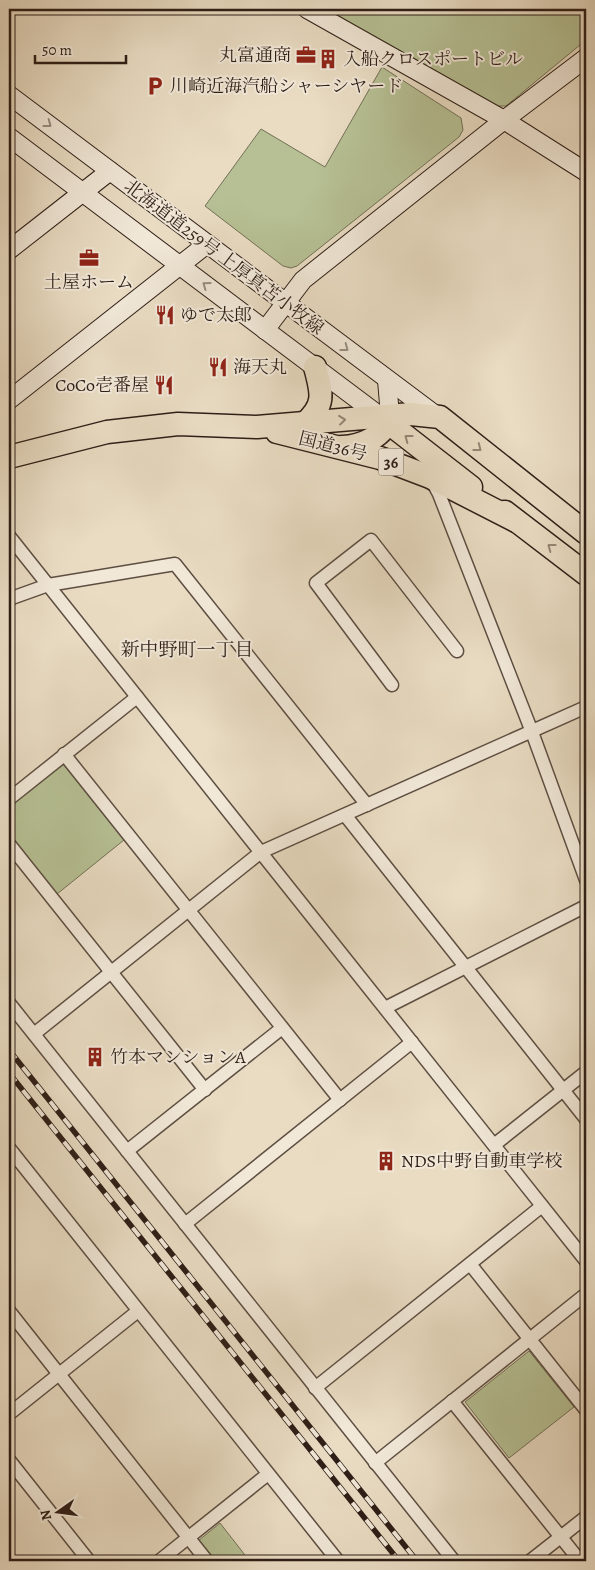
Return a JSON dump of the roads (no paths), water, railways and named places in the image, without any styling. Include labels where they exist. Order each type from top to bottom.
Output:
[{"type":"highway","points":[[304,424],[316,414],[322,394],[315,367]]},
{"type":"highway","name":"国道36号","points":[[9,456],[108,432],[178,424],[257,427],[386,419],[411,414],[440,417]]},
{"type":"highway","points":[[440,417],[586,533]]},
{"type":"highway","name":"国道36号","points":[[386,419],[586,574]]},
{"type":"highway","name":"36","points":[[336,448],[355,447],[370,441],[386,419]]},
{"type":"highway","name":"国道36号","points":[[257,427],[380,458],[430,477],[516,521]]},
{"type":"street","points":[[308,9],[504,120],[586,172]]},
{"type":"street","points":[[265,330],[303,280],[504,120],[586,58]]},
{"type":"street","name":"北海道道259号 上厚真苫小牧線","points":[[9,94],[388,380],[440,417]]},
{"type":"street","name":"北海道道259号 上厚真苫小牧線","points":[[9,137],[386,419]]},
{"type":"street","points":[[9,250],[110,171]]},
{"type":"street","points":[[9,400],[207,244]]},
{"type":"street","points":[[386,419],[388,380]]},
{"type":"street","points":[[430,477],[439,494],[532,732],[586,880]]},
{"type":"street","points":[[9,536],[586,1261]]},
{"type":"street","points":[[392,685],[316,583],[371,540],[457,651]]},
{"type":"street","points":[[9,599],[48,585],[175,564],[367,805]]},
{"type":"street","points":[[9,799],[137,696]]},
{"type":"street","points":[[34,1034],[261,852],[586,707]]},
{"type":"street","points":[[64,754],[340,1100]]},
{"type":"street","points":[[345,815],[586,1118]]},
{"type":"street","points":[[9,844],[205,1090]]},
{"type":"street","points":[[385,1008],[586,906]]},
{"type":"street","points":[[9,1003],[454,1561]]},
{"type":"street","points":[[127,1152],[282,1028]]},
{"type":"street","points":[[185,1224],[412,1042]]},
{"type":"street","points":[[494,1145],[586,1072]]},
{"type":"street","points":[[9,1148],[338,1561]]},
{"type":"street","points":[[315,1388],[542,1206]]},
{"type":"street","points":[[470,1264],[586,1410]]},
{"type":"street","points":[[375,1462],[586,1294]]},
{"type":"street","points":[[9,1414],[138,1310]]},
{"type":"street","points":[[9,1312],[207,1561]]},
{"type":"street","points":[[452,1401],[580,1561]]},
{"type":"street","points":[[9,1460],[89,1561]]},
{"type":"street","points":[[159,1561],[268,1474]]},
{"type":"street","points":[[530,1561],[586,1516]]},
{"type":"railway","points":[[9,1050],[417,1561]]},
{"type":"railway","points":[[9,1073],[399,1561]]},
{"type":"place","name":"丸富通商","points":[[306,55]]},
{"type":"place","name":"入船クロスポートビル","points":[[328,59]]},
{"type":"place","name":"川崎近海汽船シャーシヤード","points":[[155,86]]},
{"type":"place","name":"土屋ホーム","points":[[89,258]]},
{"type":"place","name":"ゆで太郎","points":[[165,315]]},
{"type":"place","name":"海天丸","points":[[218,367]]},
{"type":"place","name":"CoCo壱番屋","points":[[164,385]]},
{"type":"place","name":"竹本マンションA","points":[[95,1057]]},
{"type":"place","name":"NDS中野自動車学校","points":[[386,1161]]},
{"type":"district","name":"新中野町一丁目","points":[[187,649]]}]
